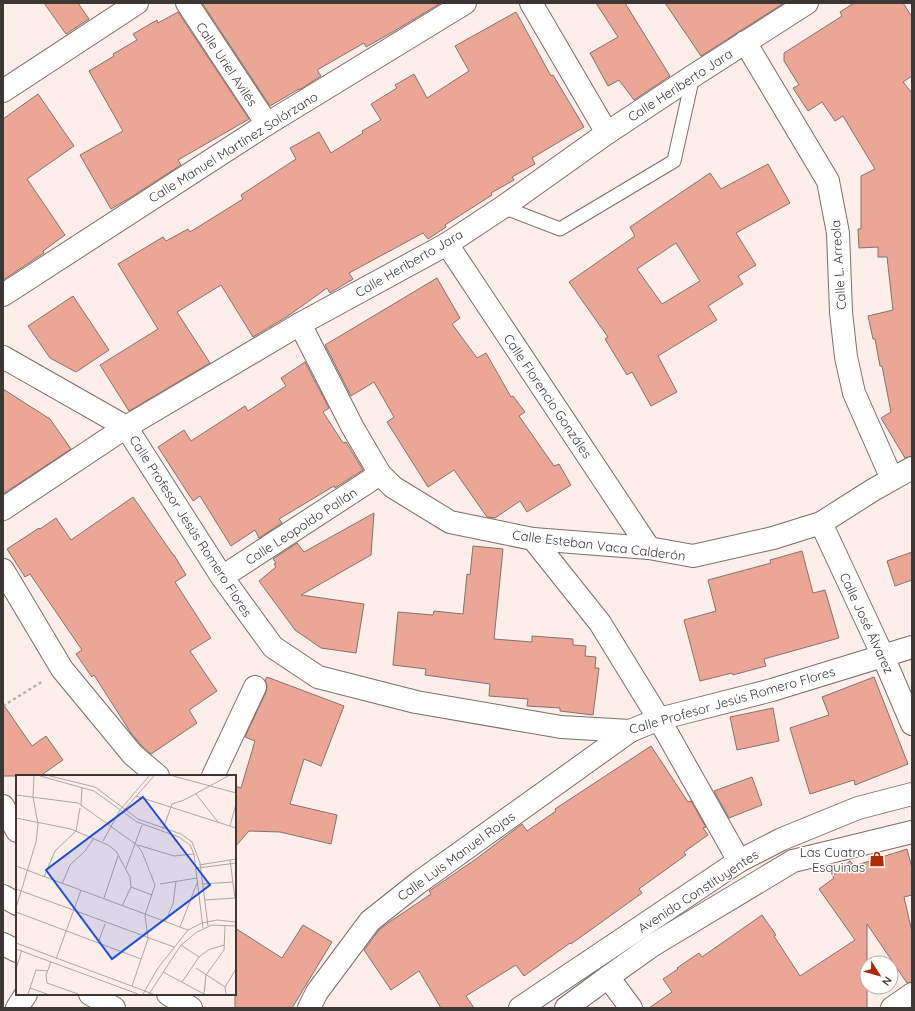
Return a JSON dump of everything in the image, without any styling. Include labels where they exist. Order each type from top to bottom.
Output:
[{"type":"street","points":[[3,91],[137,3]]},
{"type":"street","name":"Calle Uriel Avilés","points":[[186,3],[267,124]]},
{"type":"street","name":"Calle Manuel Martínez Solórzano","points":[[3,295],[267,124],[465,3]]},
{"type":"street","points":[[531,3],[607,133]]},
{"type":"street","name":"Calle Heriberto Jara","points":[[3,509],[126,427],[300,324],[446,244],[503,207],[607,133],[692,76],[807,3]]},
{"type":"street","name":"Calle L. Arreola","points":[[745,42],[828,181],[838,233],[842,312],[848,364],[854,393],[892,479]]},
{"type":"street","name":"Calle Florencio Gonzáles","points":[[446,244],[649,548]]},
{"type":"street","name":"Calle Esteban Vaca Calderón","points":[[300,324],[353,428],[380,474],[393,487],[450,522],[533,539],[649,548],[693,556],[773,538],[821,523],[873,490],[912,468]]},
{"type":"street","name":"Calle Profesor Jesús Romero Flores","points":[[3,357],[126,427],[222,577],[273,647],[318,677],[416,702],[561,727],[630,731],[659,719],[772,690],[912,647]]},
{"type":"street","name":"Calle Leopoldo Pallán","points":[[222,577],[380,474]]},
{"type":"street","name":"Calle José Álvarez","points":[[821,523],[883,656],[912,724]]},
{"type":"street","points":[[533,539],[600,623],[659,719],[739,861]]},
{"type":"street","points":[[3,570],[62,669],[133,755],[157,775]]},
{"type":"street","points":[[213,775],[255,687]]},
{"type":"street","name":"Calle Luis Manuel Rojas","points":[[309,1008],[317,992],[370,921],[418,883],[630,731]]},
{"type":"street","name":"Avenida Constituyentes","points":[[520,1008],[739,861],[782,839],[858,808],[912,794]]},
{"type":"street","points":[[3,806],[16,829]]},
{"type":"street","name":"Avenida Constituyentes","points":[[566,1008],[653,945],[793,861],[912,832]]},
{"type":"street","points":[[3,896],[16,903]]},
{"type":"street","points":[[660,914],[670,934]]},
{"type":"street","points":[[3,944],[16,950]]},
{"type":"street","points":[[608,977],[631,1008]]},
{"type":"street","points":[[892,1008],[912,994]]},
{"type":"street","points":[[17,1008],[25,995]]},
{"type":"street","points":[[92,995],[114,1008]]},
{"type":"lane","points":[[503,207],[560,229],[674,162],[692,76]]},
{"type":"path","points":[[3,706],[62,669]]},
{"type":"building","points":[[44,3],[78,3],[89,19],[66,34]]},
{"type":"building","points":[[202,3],[441,3],[366,47],[364,43],[317,70],[321,76],[270,106]]},
{"type":"building","points":[[596,3],[625,3],[670,76],[634,100],[619,80],[608,86],[590,53],[618,37]]},
{"type":"building","points":[[665,3],[784,3],[701,56]]},
{"type":"building","points":[[854,3],[903,3],[912,17],[912,76],[903,82],[912,93],[912,456],[905,458],[881,418],[891,412],[882,366],[880,366],[875,339],[873,339],[868,316],[893,310],[887,257],[878,257],[878,247],[859,248],[858,229],[861,229],[861,176],[875,169],[843,116],[835,121],[822,102],[808,111],[793,88],[799,85],[784,61],[784,53],[842,16],[840,12]]},
{"type":"building","points":[[178,12],[249,119],[178,160],[181,165],[111,209],[80,155],[123,131],[89,71],[114,56],[113,54],[137,40],[133,34],[157,20],[158,23]]},
{"type":"building","points":[[516,12],[551,76],[553,75],[584,127],[532,158],[535,164],[512,177],[514,180],[491,193],[492,195],[445,225],[446,227],[428,239],[423,233],[349,273],[353,279],[330,293],[327,288],[288,316],[253,337],[221,285],[177,312],[210,363],[129,411],[100,365],[158,329],[118,264],[163,237],[166,241],[188,229],[190,232],[243,199],[241,195],[296,159],[290,148],[319,132],[331,153],[363,133],[362,131],[381,120],[371,104],[397,88],[395,85],[414,74],[427,98],[469,71],[455,46]]},
{"type":"building","points":[[38,94],[74,146],[27,179],[65,235],[43,251],[44,253],[3,280],[3,119]]},
{"type":"building","points":[[768,164],[790,203],[736,233],[756,265],[738,276],[743,284],[708,306],[717,320],[658,356],[677,392],[651,406],[632,372],[627,375],[605,339],[608,337],[569,282],[635,236],[630,227],[710,173],[721,189]],"holes":[[[676,243],[700,281],[662,304],[637,269]]]},
{"type":"building","points":[[437,278],[460,318],[452,324],[477,358],[486,353],[511,397],[513,396],[525,412],[519,416],[554,466],[559,464],[571,485],[527,512],[520,501],[495,518],[487,517],[454,470],[428,487],[387,422],[394,417],[374,382],[351,396],[325,345]]},
{"type":"building","points":[[73,296],[109,350],[76,372],[50,358],[28,326]]},
{"type":"building","points":[[305,362],[329,408],[323,412],[343,443],[346,442],[363,470],[335,488],[334,486],[279,519],[282,523],[259,538],[255,530],[231,546],[200,496],[193,501],[158,447],[184,430],[191,441],[245,406],[248,411],[286,386],[281,378]]},
{"type":"building","points":[[3,389],[50,419],[71,449],[3,494]]},
{"type":"building","points":[[133,497],[174,555],[186,575],[175,582],[211,638],[190,651],[217,691],[189,710],[197,723],[151,754],[131,733],[94,675],[92,677],[76,654],[82,650],[30,574],[25,577],[7,549],[56,518],[71,540]]},
{"type":"building","points":[[374,513],[371,555],[301,595],[364,604],[356,653],[321,648],[295,630],[259,581],[276,567],[274,564],[276,563],[273,559],[297,543],[304,552]]},
{"type":"building","points":[[473,546],[503,549],[494,639],[532,642],[532,636],[573,639],[573,645],[586,646],[585,656],[596,657],[595,668],[599,668],[593,715],[560,711],[560,708],[527,706],[528,699],[489,696],[490,684],[425,675],[426,669],[393,665],[398,612],[433,615],[434,611],[463,614],[467,574],[470,575]]},
{"type":"building","points":[[802,551],[813,593],[825,590],[839,638],[764,659],[766,666],[733,675],[732,673],[700,681],[684,620],[716,611],[708,580],[771,563],[770,560]]},
{"type":"building","points":[[912,552],[912,580],[895,586],[887,561]]},
{"type":"building","points":[[267,677],[344,706],[321,766],[304,759],[290,804],[337,815],[331,844],[280,832],[249,831],[236,846],[236,786],[241,788],[255,741],[245,737],[266,692],[267,686],[265,680]]},
{"type":"building","points":[[874,677],[908,764],[855,785],[854,780],[810,794],[790,728],[829,715],[822,697]]},
{"type":"building","points":[[3,704],[32,746],[46,736],[63,760],[41,775],[3,776]]},
{"type":"building","points":[[773,708],[779,741],[737,750],[730,717]]},
{"type":"building","points":[[651,746],[688,802],[691,801],[706,827],[703,828],[708,835],[684,852],[686,855],[639,889],[642,893],[524,976],[516,965],[466,996],[474,1008],[441,1008],[419,971],[391,990],[364,950],[379,930],[431,894],[429,891],[476,859],[522,824],[527,831],[556,811],[555,809]]},
{"type":"building","points":[[752,777],[762,805],[729,818],[714,791]]},
{"type":"building","points":[[907,849],[912,868],[912,895],[904,897],[912,932],[912,982],[907,983],[899,971],[899,955],[888,955],[867,924],[867,955],[859,955],[859,995],[867,995],[867,1008],[649,1008],[672,992],[663,979],[699,953],[702,957],[762,915],[776,935],[774,936],[800,976],[855,940],[819,889],[834,878],[832,876],[850,861],[854,866]]},
{"type":"building","points":[[303,925],[332,942],[292,1008],[235,1008],[236,929],[282,958]]},
{"type":"place","name":"Las Cuatro Esquinas","points":[[877,859]]}]
